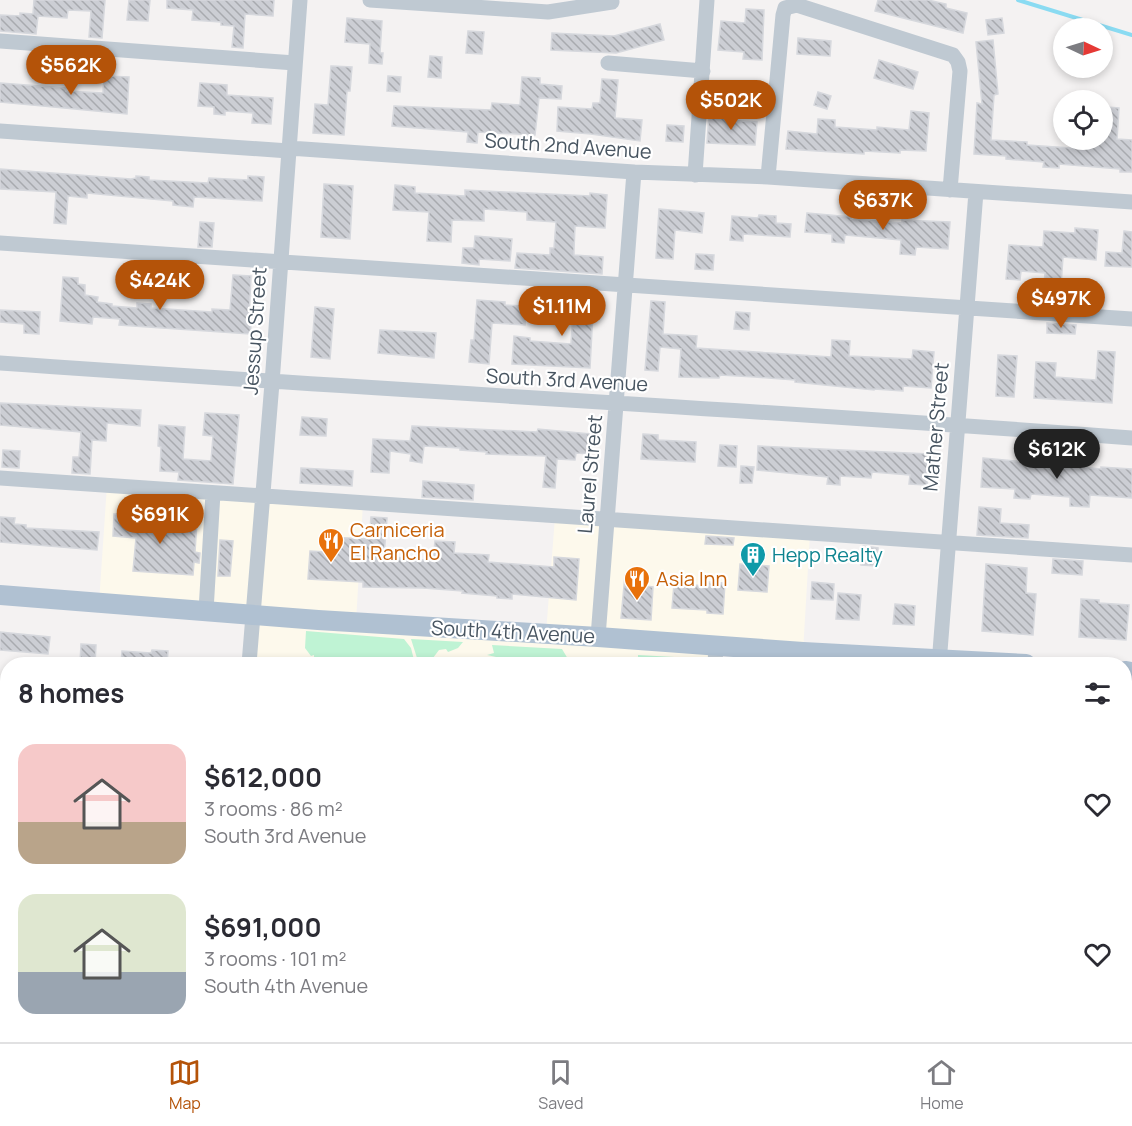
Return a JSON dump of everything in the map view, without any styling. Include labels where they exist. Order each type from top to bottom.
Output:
[{"type":"main road","name":"South 4th Avenue","points":[[0,595],[254,615],[598,637],[715,655],[779,657]]},
{"type":"street","name":"Jessup Street","points":[[250,657],[300,0]]},
{"type":"street","points":[[370,0],[500,4],[548,12],[612,2]]},
{"type":"street","points":[[695,175],[707,0]]},
{"type":"street","points":[[768,177],[783,15],[785,8],[797,5],[952,55],[958,62],[960,71],[950,190]]},
{"type":"street","points":[[0,41],[295,63]]},
{"type":"street","points":[[608,63],[702,71]]},
{"type":"street","name":"South 2nd Avenue","points":[[0,131],[634,172],[768,177],[1132,202]]},
{"type":"street","name":"Laurel Street","points":[[598,637],[634,172]]},
{"type":"street","name":"Mather Street","points":[[939,657],[976,192]]},
{"type":"street","points":[[0,243],[1132,319]]},
{"type":"street","name":"South 3rd Avenue","points":[[0,363],[272,383],[957,424],[1132,438]]},
{"type":"street","points":[[0,478],[1132,555]]},
{"type":"street","points":[[206,611],[213,493]]},
{"type":"shaded area","points":[[107,485],[363,503],[356,622],[546,633],[555,517],[810,534],[803,652],[717,646],[716,657],[250,657],[253,616],[99,603]]},
{"type":"green space","points":[[306,631],[404,639],[411,648],[413,657],[314,657],[305,648]]},
{"type":"green space","points":[[411,639],[463,642],[458,648],[448,652],[446,649],[439,650],[434,657],[417,657]]},
{"type":"green space","points":[[492,645],[562,649],[567,657],[487,655],[494,653]]},
{"type":"green space","points":[[638,655],[675,657],[638,657]]},
{"type":"building","points":[[34,0],[105,0],[102,38],[89,37],[91,11],[68,10],[67,18],[38,16],[36,34],[0,31],[0,15],[33,14]]},
{"type":"building","points":[[129,0],[150,0],[148,21],[127,20]]},
{"type":"building","points":[[167,0],[274,0],[273,16],[245,14],[243,48],[232,47],[234,26],[221,25],[221,22],[192,20],[193,10],[167,8]]},
{"type":"building","points":[[878,0],[928,0],[946,4],[946,8],[967,13],[963,33],[875,11]]},
{"type":"building","points":[[746,9],[764,10],[762,60],[743,59],[744,52],[718,50],[721,21],[745,23]]},
{"type":"building","points":[[347,18],[382,21],[380,53],[383,53],[382,64],[369,63],[370,44],[345,42]]},
{"type":"building","points":[[1002,18],[1004,33],[988,35],[986,20]]},
{"type":"building","points":[[660,24],[664,40],[616,53],[551,50],[552,33],[614,36]]},
{"type":"building","points":[[468,31],[484,32],[482,54],[466,53]]},
{"type":"building","points":[[798,38],[831,41],[830,56],[797,54]]},
{"type":"building","points":[[993,40],[998,94],[994,95],[991,140],[1027,142],[1027,145],[1053,147],[1053,150],[1113,150],[1113,108],[1119,108],[1117,139],[1132,140],[1132,172],[1059,164],[1059,168],[1043,167],[1044,162],[974,154],[977,103],[982,104],[976,42]]},
{"type":"building","points":[[430,56],[442,57],[441,78],[428,77]]},
{"type":"building","points":[[879,60],[918,72],[913,89],[874,78]]},
{"type":"building","points":[[331,66],[352,67],[350,91],[347,91],[344,135],[313,133],[315,104],[328,105]]},
{"type":"building","points":[[104,76],[129,77],[127,114],[0,102],[0,83],[103,93]]},
{"type":"building","points":[[388,76],[401,77],[400,92],[387,91]]},
{"type":"building","points":[[522,77],[540,78],[540,84],[562,86],[561,99],[539,98],[535,135],[478,132],[477,143],[467,142],[468,132],[392,126],[394,106],[491,110],[492,103],[520,105]]},
{"type":"building","points":[[602,79],[618,80],[615,118],[642,120],[640,141],[557,131],[558,107],[592,109],[593,103],[600,103]]},
{"type":"building","points":[[200,83],[227,85],[227,95],[273,98],[271,124],[252,123],[253,113],[225,111],[225,115],[214,114],[214,107],[198,106]]},
{"type":"building","points":[[818,92],[831,96],[827,109],[814,105]]},
{"type":"building","points":[[911,111],[929,113],[926,151],[900,150],[900,153],[864,151],[864,154],[786,149],[788,131],[817,134],[818,119],[835,120],[835,127],[909,130]]},
{"type":"building","points":[[709,114],[727,115],[727,120],[757,122],[755,145],[707,143]]},
{"type":"building","points":[[667,125],[684,126],[683,142],[666,141]]},
{"type":"building","points":[[0,169],[131,179],[136,176],[149,177],[149,180],[208,183],[209,178],[248,180],[248,176],[264,177],[262,201],[194,197],[193,207],[173,205],[173,201],[87,193],[87,198],[68,196],[66,224],[54,223],[56,192],[0,189]]},
{"type":"building","points":[[324,184],[353,186],[350,239],[321,237]]},
{"type":"building","points":[[395,185],[415,187],[415,193],[465,196],[465,190],[607,195],[605,228],[575,226],[574,255],[603,257],[602,274],[515,268],[517,253],[550,255],[550,248],[554,248],[556,222],[527,220],[527,212],[484,209],[484,221],[452,220],[451,242],[427,241],[429,212],[393,210]]},
{"type":"building","points":[[659,209],[704,213],[702,233],[675,230],[673,259],[656,258]]},
{"type":"building","points":[[807,213],[902,223],[902,220],[950,222],[948,249],[916,247],[915,255],[900,254],[901,240],[845,235],[844,243],[832,242],[832,234],[805,232]]},
{"type":"building","points":[[759,215],[776,216],[776,223],[791,224],[790,237],[743,234],[743,241],[730,240],[732,216],[758,218]]},
{"type":"building","points":[[200,222],[214,223],[212,247],[198,247]]},
{"type":"building","points":[[1075,228],[1098,230],[1096,260],[1063,257],[1061,286],[1044,285],[1045,273],[1021,271],[1020,280],[1006,279],[1009,245],[1043,247],[1044,231],[1075,233]]},
{"type":"building","points":[[1124,231],[1132,232],[1132,267],[1105,266],[1106,252],[1122,253]]},
{"type":"building","points":[[475,236],[512,239],[510,261],[479,259],[479,265],[462,263],[463,248],[474,248]]},
{"type":"building","points":[[696,254],[714,255],[713,270],[695,269]]},
{"type":"building","points":[[233,275],[251,276],[250,334],[119,325],[120,319],[93,317],[92,324],[60,321],[63,277],[78,278],[78,284],[85,285],[85,295],[98,297],[97,302],[112,304],[112,306],[137,308],[137,303],[151,304],[151,308],[212,312],[212,309],[230,310]]},
{"type":"building","points":[[1068,285],[1085,286],[1084,302],[1067,300]]},
{"type":"building","points":[[554,292],[594,293],[590,368],[512,364],[514,336],[530,338],[530,341],[571,344],[573,310],[553,309]]},
{"type":"building","points":[[477,300],[526,306],[525,325],[492,323],[489,364],[469,362],[471,340],[474,340]]},
{"type":"building","points":[[651,301],[665,302],[663,334],[697,336],[696,348],[831,357],[832,340],[850,341],[849,356],[912,359],[913,350],[934,352],[931,388],[903,386],[903,391],[874,390],[755,377],[720,375],[719,378],[679,377],[681,349],[660,347],[658,371],[645,370]]},
{"type":"building","points":[[315,307],[334,309],[330,359],[311,357]]},
{"type":"building","points":[[0,310],[40,312],[39,334],[24,333],[24,324],[0,322]]},
{"type":"building","points":[[736,312],[750,313],[749,330],[734,329]]},
{"type":"building","points":[[1047,323],[1076,325],[1075,334],[1047,333]]},
{"type":"building","points":[[380,330],[436,333],[434,358],[378,353]]},
{"type":"building","points":[[1098,351],[1115,352],[1112,403],[1034,398],[1036,362],[1056,363],[1055,377],[1096,380]]},
{"type":"building","points":[[998,355],[1017,356],[1014,397],[996,396]]},
{"type":"building","points":[[0,403],[141,410],[140,426],[107,423],[106,441],[92,440],[90,474],[72,473],[73,457],[79,457],[81,432],[0,425]]},
{"type":"building","points":[[205,413],[239,415],[233,484],[178,480],[179,472],[160,471],[159,425],[185,427],[183,459],[211,461],[213,436],[203,435]]},
{"type":"building","points":[[302,417],[327,419],[326,436],[300,435]]},
{"type":"building","points":[[412,426],[537,432],[538,429],[590,434],[589,454],[576,453],[575,460],[557,459],[555,488],[543,487],[546,456],[486,454],[487,452],[460,450],[460,448],[424,446],[422,463],[410,461],[411,454],[390,451],[389,473],[371,472],[373,439],[410,441]]},
{"type":"building","points":[[643,434],[658,435],[658,440],[696,442],[695,462],[641,459]]},
{"type":"building","points":[[720,445],[737,446],[736,467],[718,466]]},
{"type":"building","points":[[758,446],[929,454],[927,485],[909,484],[910,475],[872,472],[871,478],[840,476],[840,485],[827,484],[828,477],[757,470]]},
{"type":"building","points":[[3,450],[20,451],[19,468],[2,467]]},
{"type":"building","points":[[983,458],[1101,469],[1101,467],[1132,469],[1132,498],[1090,495],[1089,507],[1070,506],[1070,497],[1031,494],[1030,499],[1014,498],[1015,489],[981,487]]},
{"type":"building","points":[[741,466],[754,467],[752,483],[740,483]]},
{"type":"building","points":[[301,468],[353,471],[352,486],[300,483]]},
{"type":"building","points":[[423,481],[474,485],[473,500],[422,497]]},
{"type":"building","points":[[979,507],[1001,509],[1000,523],[1029,525],[1028,538],[977,535]]},
{"type":"building","points":[[114,514],[139,515],[138,524],[170,526],[171,520],[197,522],[195,552],[200,553],[199,563],[194,562],[193,575],[133,571],[136,538],[113,536]]},
{"type":"building","points":[[0,517],[15,518],[14,524],[26,525],[26,528],[99,532],[97,550],[0,542]]},
{"type":"building","points":[[371,517],[387,518],[384,556],[433,561],[435,541],[455,542],[454,553],[489,555],[488,562],[554,567],[554,557],[579,559],[576,600],[512,594],[512,599],[497,598],[497,596],[462,593],[463,591],[363,587],[363,582],[308,579],[310,551],[327,552],[328,537],[369,539]]},
{"type":"building","points":[[706,536],[734,538],[733,545],[705,544]]},
{"type":"building","points":[[220,540],[233,541],[230,576],[218,576]]},
{"type":"building","points":[[863,546],[878,548],[877,566],[861,565]]},
{"type":"building","points":[[1053,559],[1083,561],[1082,575],[1052,573]]},
{"type":"building","name":"Hepp Realty","points":[[740,564],[769,566],[767,592],[738,590]]},
{"type":"building","points":[[986,564],[1027,568],[1026,593],[1036,594],[1033,635],[982,631]]},
{"type":"building","name":"Asia Inn","points":[[625,575],[646,577],[645,586],[653,587],[651,620],[621,618]]},
{"type":"building","points":[[709,582],[725,583],[723,614],[707,613],[707,610],[672,608],[674,584],[709,586]]},
{"type":"building","points":[[812,582],[834,584],[833,600],[811,599]]},
{"type":"building","points":[[838,593],[861,595],[859,620],[836,619]]},
{"type":"building","points":[[1081,599],[1129,605],[1126,640],[1079,637]]},
{"type":"building","points":[[895,604],[915,606],[914,625],[893,624]]},
{"type":"building","points":[[0,632],[50,637],[48,654],[0,650]]},
{"type":"building","points":[[81,644],[96,645],[95,657],[80,657]]},
{"type":"building","points":[[152,650],[168,651],[168,657],[122,657],[122,651],[151,653]]},
{"type":"waterway","points":[[1018,0],[1132,35]]},
{"type":"place","name":"Carniceria El Rancho","points":[[331,564]]},
{"type":"place","name":"Hepp Realty","points":[[753,578]]},
{"type":"place","name":"Asia Inn","points":[[637,602]]}]
